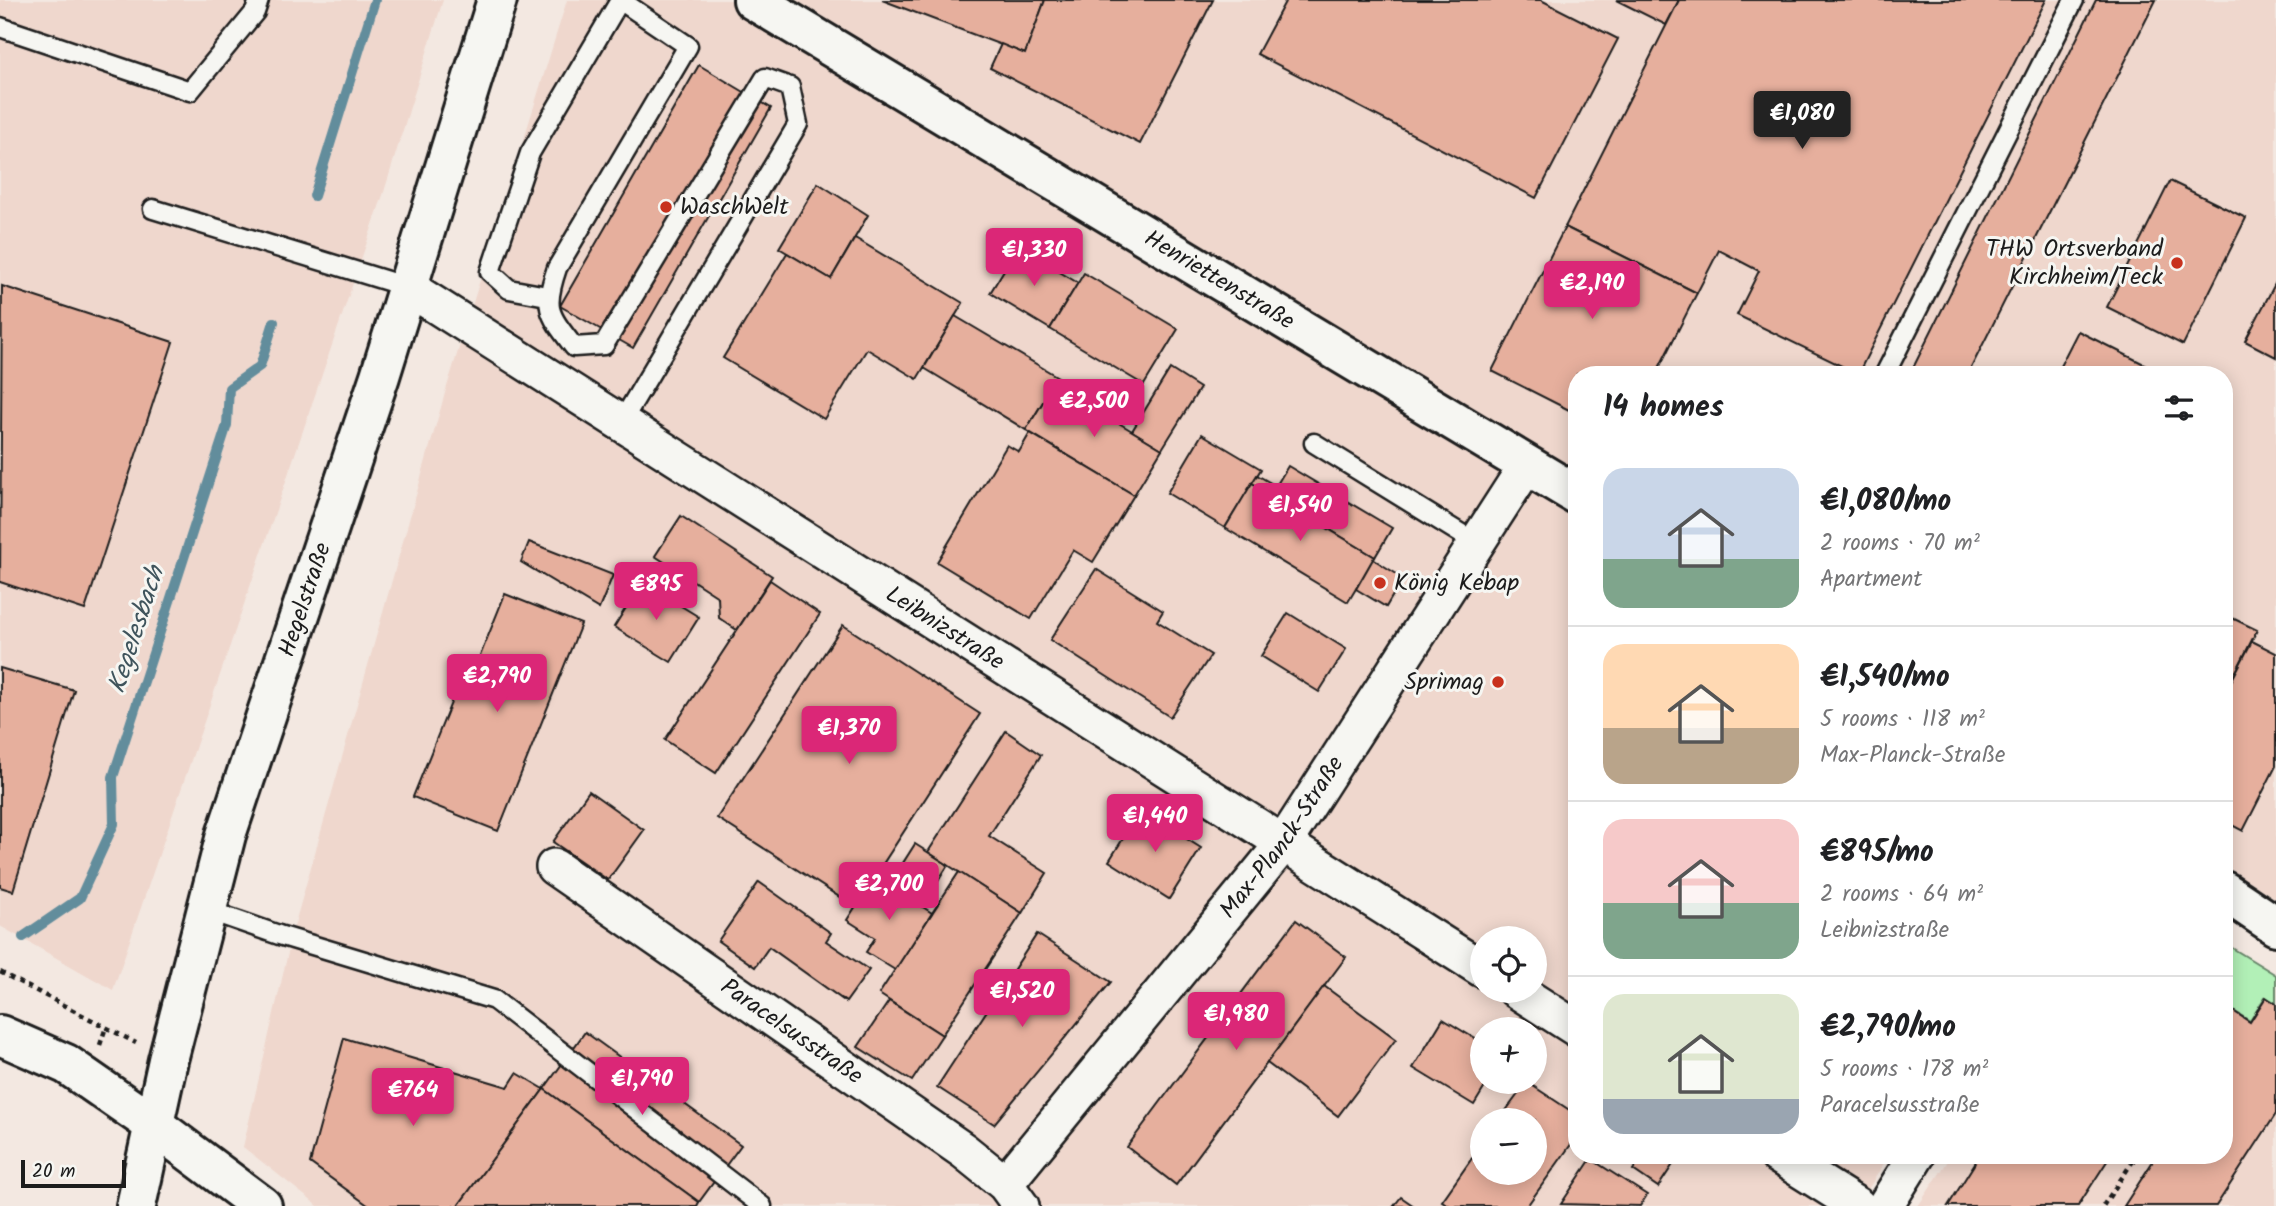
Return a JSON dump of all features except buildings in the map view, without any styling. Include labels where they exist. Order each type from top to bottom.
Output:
[{"type":"main road","name":"Hegelstraße","points":[[136,1206],[168,1060],[226,835],[380,376],[498,0]]},
{"type":"main road","name":"Henriettenstraße","points":[[753,0],[1568,490]]},
{"type":"main road","points":[[2233,897],[2276,926]]},
{"type":"main road","points":[[0,1035],[66,1065],[154,1125],[262,1206]]},
{"type":"street","name":"Leibnizstraße","points":[[407,287],[1470,962]]},
{"type":"street","name":"Max-Planck-Straße","points":[[1013,1195],[1283,844],[1527,465]]},
{"type":"street","name":"Paracelsusstraße","points":[[554,867],[964,1151],[1013,1195]]},
{"type":"street","points":[[1536,1003],[1568,1023]]},
{"type":"street","points":[[1791,1164],[1858,1206]]},
{"type":"street","points":[[1885,1206],[1911,1164]]},
{"type":"lane","points":[[0,27],[190,91],[255,12],[259,0]]},
{"type":"lane","points":[[1889,366],[2074,0]]},
{"type":"lane","points":[[547,296],[509,289],[490,272],[530,153],[619,1],[688,46],[557,268],[547,296],[552,319],[574,347],[604,345],[765,78],[790,86],[798,124],[621,423]]},
{"type":"lane","points":[[153,209],[407,287]]},
{"type":"lane","points":[[1314,443],[1476,543]]},
{"type":"lane","points":[[207,910],[494,1000],[762,1206]]},
{"type":"path","points":[[0,972],[168,1060]]},
{"type":"path","points":[[2103,1206],[2131,1164]]},
{"type":"shaded area","points":[[0,0],[443,0],[383,195],[113,990],[0,926]]},
{"type":"shaded area","points":[[567,0],[2276,0],[2276,899],[2233,871],[2233,366],[1568,366],[1568,1164],[1884,1164],[1858,1206],[318,1206],[243,1147],[294,927],[445,393]]},
{"type":"shaded area","points":[[2233,951],[2276,977],[2276,1206],[1918,1206],[1946,1164],[2233,1164]]},
{"type":"green space","points":[[2233,949],[2276,975],[2276,1003],[2265,997],[2250,1021],[2233,1011]]},
{"type":"waterway","name":"Kegelesbach","points":[[314,196],[375,0]]},
{"type":"waterway","name":"Kegelesbach","points":[[23,937],[80,898],[114,824],[113,777],[227,425],[229,388],[260,366],[274,322]]},
{"type":"place","name":"WaschWelt","points":[[666,207]]},
{"type":"place","name":"THW Ortsverband Kirchheim/Teck","points":[[2177,263]]},
{"type":"place","name":"König Kebap","points":[[1380,583]]},
{"type":"place","name":"Sprimag","points":[[1498,682]]}]
